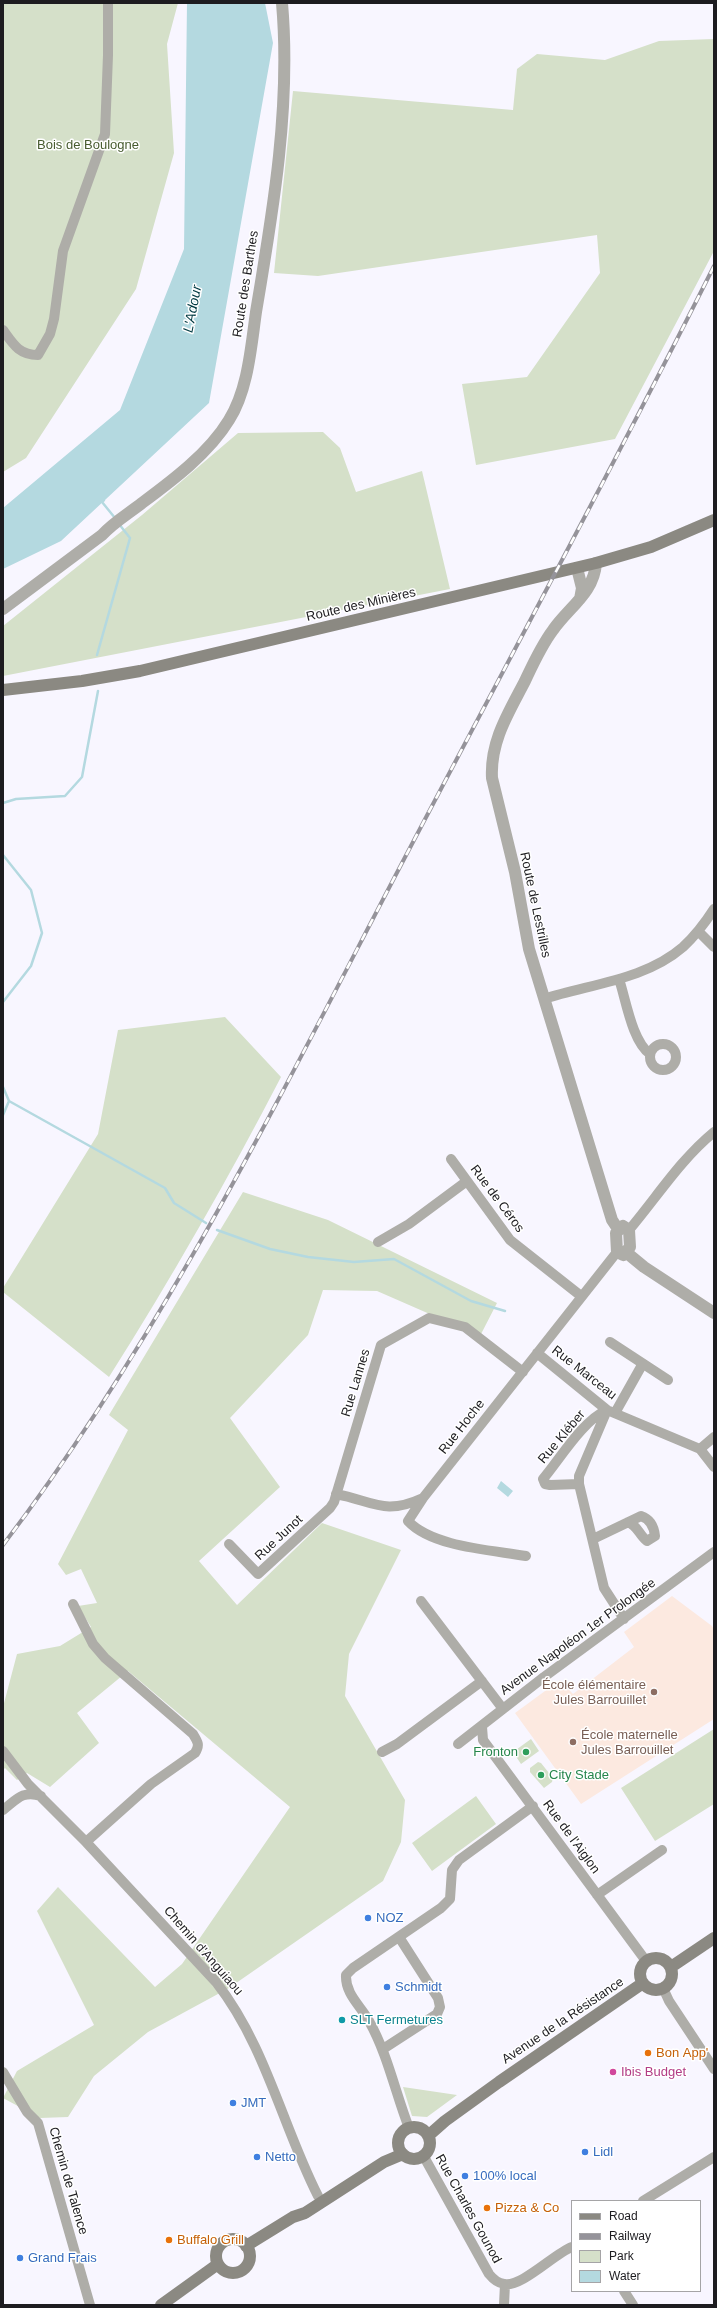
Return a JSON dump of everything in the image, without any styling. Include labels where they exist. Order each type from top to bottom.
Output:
[{"type":"main road","name":"Route des Minières","points":[[4,691],[82,681],[148,670],[577,568],[651,547],[714,520]]},
{"type":"main road","points":[[671,1967],[714,1938]]},
{"type":"main road","points":[[660,1958],[671,1967],[671,1979],[663,1988],[652,1989],[643,1983],[640,1974],[646,1961],[660,1958]]},
{"type":"main road","name":"Avenue de la Résistance","points":[[426,2133],[643,1983]]},
{"type":"main road","points":[[409,2128],[426,2133],[429,2147],[423,2155],[410,2158],[401,2150],[401,2133],[409,2128]]},
{"type":"main road","points":[[246,2246],[293,2217],[318,2196],[401,2150]]},
{"type":"main road","points":[[293,2217],[305,2213],[401,2150]]},
{"type":"main road","points":[[236,2239],[246,2246],[250,2259],[242,2270],[228,2273],[218,2264],[216,2252],[224,2242],[236,2239]]},
{"type":"main road","points":[[161,2305],[209,2273],[218,2264]]},
{"type":"street","points":[[3,330],[18,350],[28,355],[38,355],[50,334],[54,319],[63,251],[105,134],[108,3]]},
{"type":"street","name":"Route des Barthes","points":[[3,609],[102,535],[111,525],[142,504],[212,443],[229,420],[240,394],[253,334],[277,177],[284,64],[282,3]]},
{"type":"street","name":"Route de Lestrilles","points":[[596,563],[591,586],[552,630],[504,721],[496,741],[492,766],[492,778],[515,872],[529,949],[612,1220],[623,1229]]},
{"type":"street","points":[[577,568],[582,588],[580,599]]},
{"type":"street","points":[[544,999],[619,979],[648,969],[669,957],[698,932],[714,909]]},
{"type":"street","points":[[698,932],[714,947]]},
{"type":"street","points":[[619,979],[642,1048],[650,1054]]},
{"type":"street","points":[[714,1132],[694,1149],[623,1229],[630,1247],[622,1252],[714,1313]]},
{"type":"street","name":"Rue de Céros","points":[[451,1159],[510,1240],[581,1296]]},
{"type":"street","points":[[378,1242],[409,1224],[467,1181]]},
{"type":"street","name":"Rue Hoche","points":[[526,1556],[446,1541],[416,1530],[408,1521],[423,1498],[581,1296],[622,1252]]},
{"type":"street","name":"Rue Lannes","points":[[330,1508],[336,1494],[381,1345],[429,1318],[465,1327],[523,1372]]},
{"type":"street","points":[[610,1342],[642,1365],[668,1380]]},
{"type":"street","name":"Rue Marceau","points":[[537,1352],[611,1411],[700,1449],[714,1467]]},
{"type":"street","name":"Rue Marceau","points":[[611,1411],[642,1365]]},
{"type":"street","name":"Rue Kléber","points":[[579,1484],[550,1485],[545,1484],[544,1479],[588,1423],[598,1414],[611,1411]]},
{"type":"street","name":"Rue Kléber","points":[[611,1411],[579,1476],[579,1484],[604,1588],[624,1619]]},
{"type":"street","points":[[700,1449],[714,1437]]},
{"type":"street","points":[[336,1494],[387,1508],[398,1508],[423,1498]]},
{"type":"street","name":"Rue Junot","points":[[229,1544],[258,1574],[330,1508]]},
{"type":"street","points":[[593,1540],[628,1522]]},
{"type":"street","name":"Avenue Napoléon 1er Prolongée","points":[[458,1744],[714,1552]]},
{"type":"street","points":[[421,1601],[503,1709]]},
{"type":"street","points":[[72,1604],[93,1644],[105,1658],[193,1734],[198,1742],[198,1747],[194,1753],[152,1784],[86,1842]]},
{"type":"street","points":[[382,1752],[397,1744],[482,1681]]},
{"type":"street","name":"Rue de l'Aiglon","points":[[482,1727],[483,1740],[646,1961]]},
{"type":"street","name":"Chemin d'Anguiaou","points":[[3,1751],[28,1784],[86,1842],[216,1982],[237,2010],[251,2034],[318,2196]]},
{"type":"street","points":[[3,1810],[23,1794],[33,1793],[41,1796]]},
{"type":"street","points":[[409,2128],[383,2049],[369,2020],[350,1993],[346,1984],[346,1975],[353,1968],[399,1937],[450,1899],[452,1870],[459,1860],[533,1806]]},
{"type":"street","points":[[597,1895],[662,1850]]},
{"type":"street","points":[[383,2049],[437,2014],[440,2007],[438,1998],[399,1937]]},
{"type":"street","points":[[663,1988],[669,2001],[714,2069]]},
{"type":"street","name":"Chemin de Talence","points":[[3,2072],[27,2112],[38,2123],[90,2305]]},
{"type":"street","name":"Rue Charles Gounod","points":[[423,2155],[489,2274],[495,2280],[505,2284]]},
{"type":"street","points":[[645,2200],[714,2157]]},
{"type":"street","points":[[504,2305],[505,2284],[518,2282],[562,2250],[571,2246]]},
{"type":"street","points":[[625,2292],[633,2305]]},
{"type":"shaded area","name":"École élémentaire Jules Barrouillet","points":[[672,1596],[712,1626],[714,1630],[714,1719],[581,1804],[515,1713],[560,1680],[573,1694],[634,1647],[624,1632]]},
{"type":"green space","name":"Bois de Boulogne","points":[[3,3],[178,3],[167,44],[174,153],[136,289],[26,458],[3,472]]},
{"type":"green space","points":[[714,39],[714,251],[615,439],[476,465],[462,384],[527,377],[600,273],[597,235],[318,276],[274,273],[293,91],[513,110],[517,69],[537,54],[605,60],[659,41]]},
{"type":"green space","points":[[323,432],[340,448],[356,492],[422,471],[450,589],[3,676],[3,626],[142,515],[238,433]]},
{"type":"green space","points":[[225,1017],[281,1077],[155,1303],[109,1377],[3,1292],[3,1288],[98,1134],[118,1030]]},
{"type":"green space","points":[[243,1192],[328,1220],[497,1303],[480,1336],[377,1291],[323,1290],[308,1335],[230,1418],[280,1487],[199,1561],[237,1605],[322,1523],[401,1550],[349,1654],[345,1696],[405,1800],[401,1842],[383,1881],[229,1988],[148,2032],[94,2076],[68,2117],[40,2118],[3,2098],[17,2071],[94,2025],[37,1911],[58,1887],[155,1987],[182,1964],[290,1807],[128,1671],[77,1713],[99,1743],[50,1787],[27,1773],[17,1780],[5,1768],[3,1770],[3,1707],[17,1654],[60,1646],[91,1627],[78,1606],[97,1603],[81,1569],[66,1575],[58,1564],[128,1430],[109,1415]]},
{"type":"green space","points":[[714,1729],[714,1804],[655,1841],[621,1788]]},
{"type":"green space","name":"Fronton","points":[[531,1739],[539,1751],[521,1764],[513,1752]]},
{"type":"green space","name":"City Stade","points":[[538,1762],[541,1763],[553,1778],[552,1782],[544,1788],[530,1772],[530,1768]]},
{"type":"green space","points":[[476,1796],[496,1824],[432,1871],[412,1843]]},
{"type":"green space","points":[[403,2087],[457,2095],[427,2117],[412,2116]]},
{"type":"water","name":"L'Adour","points":[[187,3],[265,3],[273,43],[209,403],[61,541],[3,569],[3,508],[120,410],[184,249]]},
{"type":"water","points":[[501,1481],[513,1491],[508,1497],[497,1488]]},
{"type":"waterway","points":[[104,500],[102,502],[115,518]]},
{"type":"waterway","points":[[97,655],[130,538],[119,524]]},
{"type":"waterway","points":[[3,803],[16,799],[65,796],[82,777],[98,691]]},
{"type":"waterway","points":[[3,855],[31,890],[42,933],[31,966],[3,1002]]},
{"type":"waterway","points":[[3,1087],[9,1101],[3,1115]]},
{"type":"waterway","points":[[9,1101],[165,1188],[174,1203],[206,1223]]},
{"type":"waterway","points":[[217,1230],[270,1249],[308,1257],[354,1262],[394,1259],[471,1301],[505,1311]]},
{"type":"railway","points":[[3,1545],[59,1467],[112,1388],[210,1224],[257,1140],[594,499],[714,266]]},
{"type":"place","name":"École élémentaire Jules Barrouillet","points":[[654,1692]]},
{"type":"place","name":"École maternelle Jules Barrouillet","points":[[573,1742]]},
{"type":"place","name":"Fronton","points":[[526,1752]]},
{"type":"place","name":"City Stade","points":[[541,1775]]},
{"type":"place","name":"NOZ","points":[[368,1918]]},
{"type":"place","name":"Schmidt","points":[[387,1987]]},
{"type":"place","name":"SLT Fermetures","points":[[342,2020]]},
{"type":"place","name":"Bon App'","points":[[648,2053]]},
{"type":"place","name":"Ibis Budget","points":[[613,2072]]},
{"type":"place","name":"JMT","points":[[233,2103]]},
{"type":"place","name":"Lidl","points":[[585,2152]]},
{"type":"place","name":"Netto","points":[[257,2157]]},
{"type":"place","name":"100% local","points":[[465,2176]]},
{"type":"place","name":"Pizza & Co","points":[[487,2208]]},
{"type":"place","name":"Buffalo Grill","points":[[169,2240]]},
{"type":"place","name":"Grand Frais","points":[[20,2258]]}]
